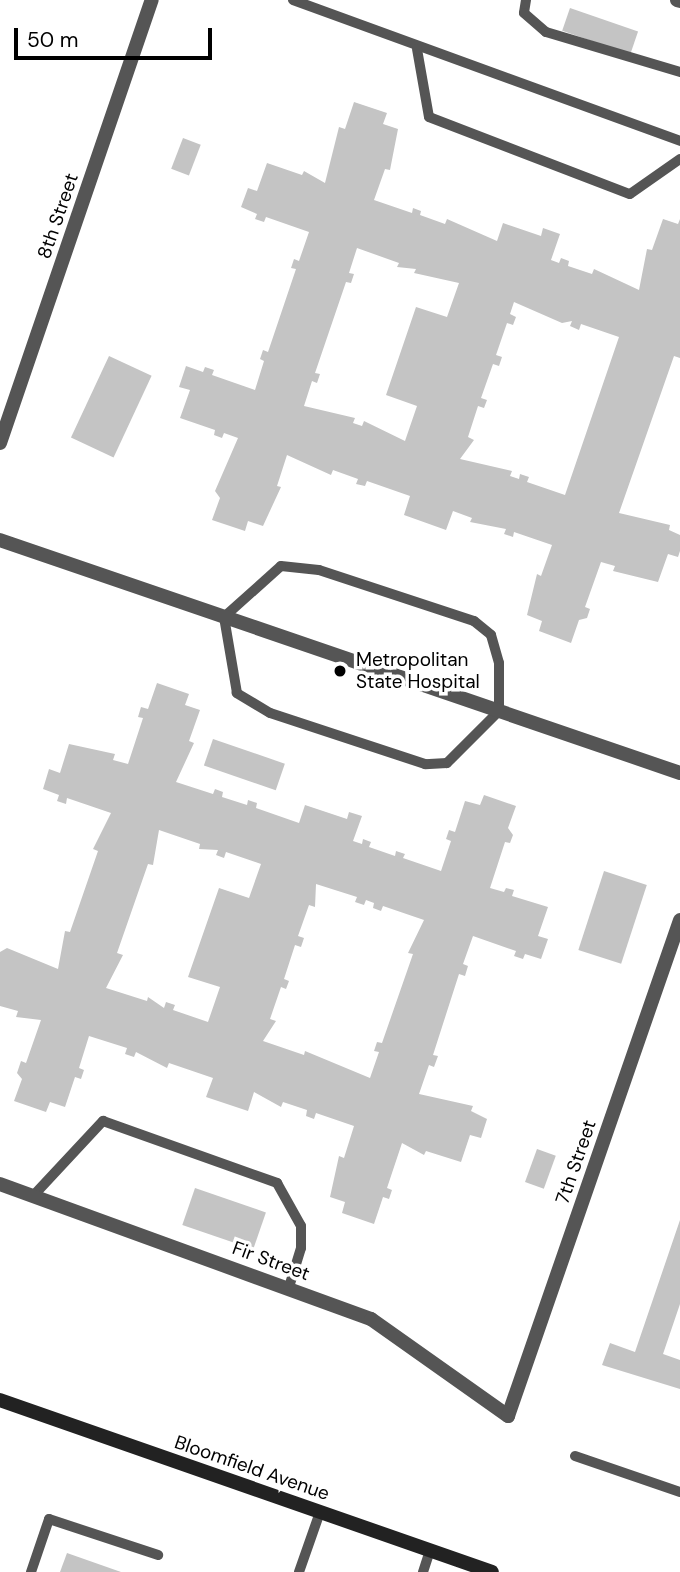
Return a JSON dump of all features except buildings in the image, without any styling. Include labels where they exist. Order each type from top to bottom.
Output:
[{"type":"main road","name":"Bloomfield Avenue","points":[[1,1405],[492,1572]]},
{"type":"street","name":"8th Street","points":[[0,443],[152,0]]},
{"type":"street","points":[[0,540],[680,773]]},
{"type":"street","name":"7th Street","points":[[508,1416],[680,920]]},
{"type":"street","name":"Fir Street","points":[[0,1185],[289,1287],[371,1319],[508,1416]]},
{"type":"lane","points":[[293,0],[392,33],[417,49],[680,141]]},
{"type":"lane","points":[[526,0],[524,13],[546,32],[680,72]]},
{"type":"lane","points":[[417,49],[429,117],[630,194],[680,159]]},
{"type":"lane","points":[[281,566],[319,570],[474,621],[491,635],[499,663],[499,711],[447,763],[425,764],[270,713],[237,693],[224,617],[281,566]]},
{"type":"lane","points":[[33,1196],[103,1121],[277,1183],[301,1226],[301,1248],[289,1287]]},
{"type":"lane","points":[[575,1456],[680,1492]]},
{"type":"lane","points":[[299,1572],[320,1512]]},
{"type":"lane","points":[[31,1572],[49,1518],[158,1555]]},
{"type":"lane","points":[[423,1572],[430,1550]]},
{"type":"place","name":"Metropolitan State Hospital","points":[[340,671]]}]
